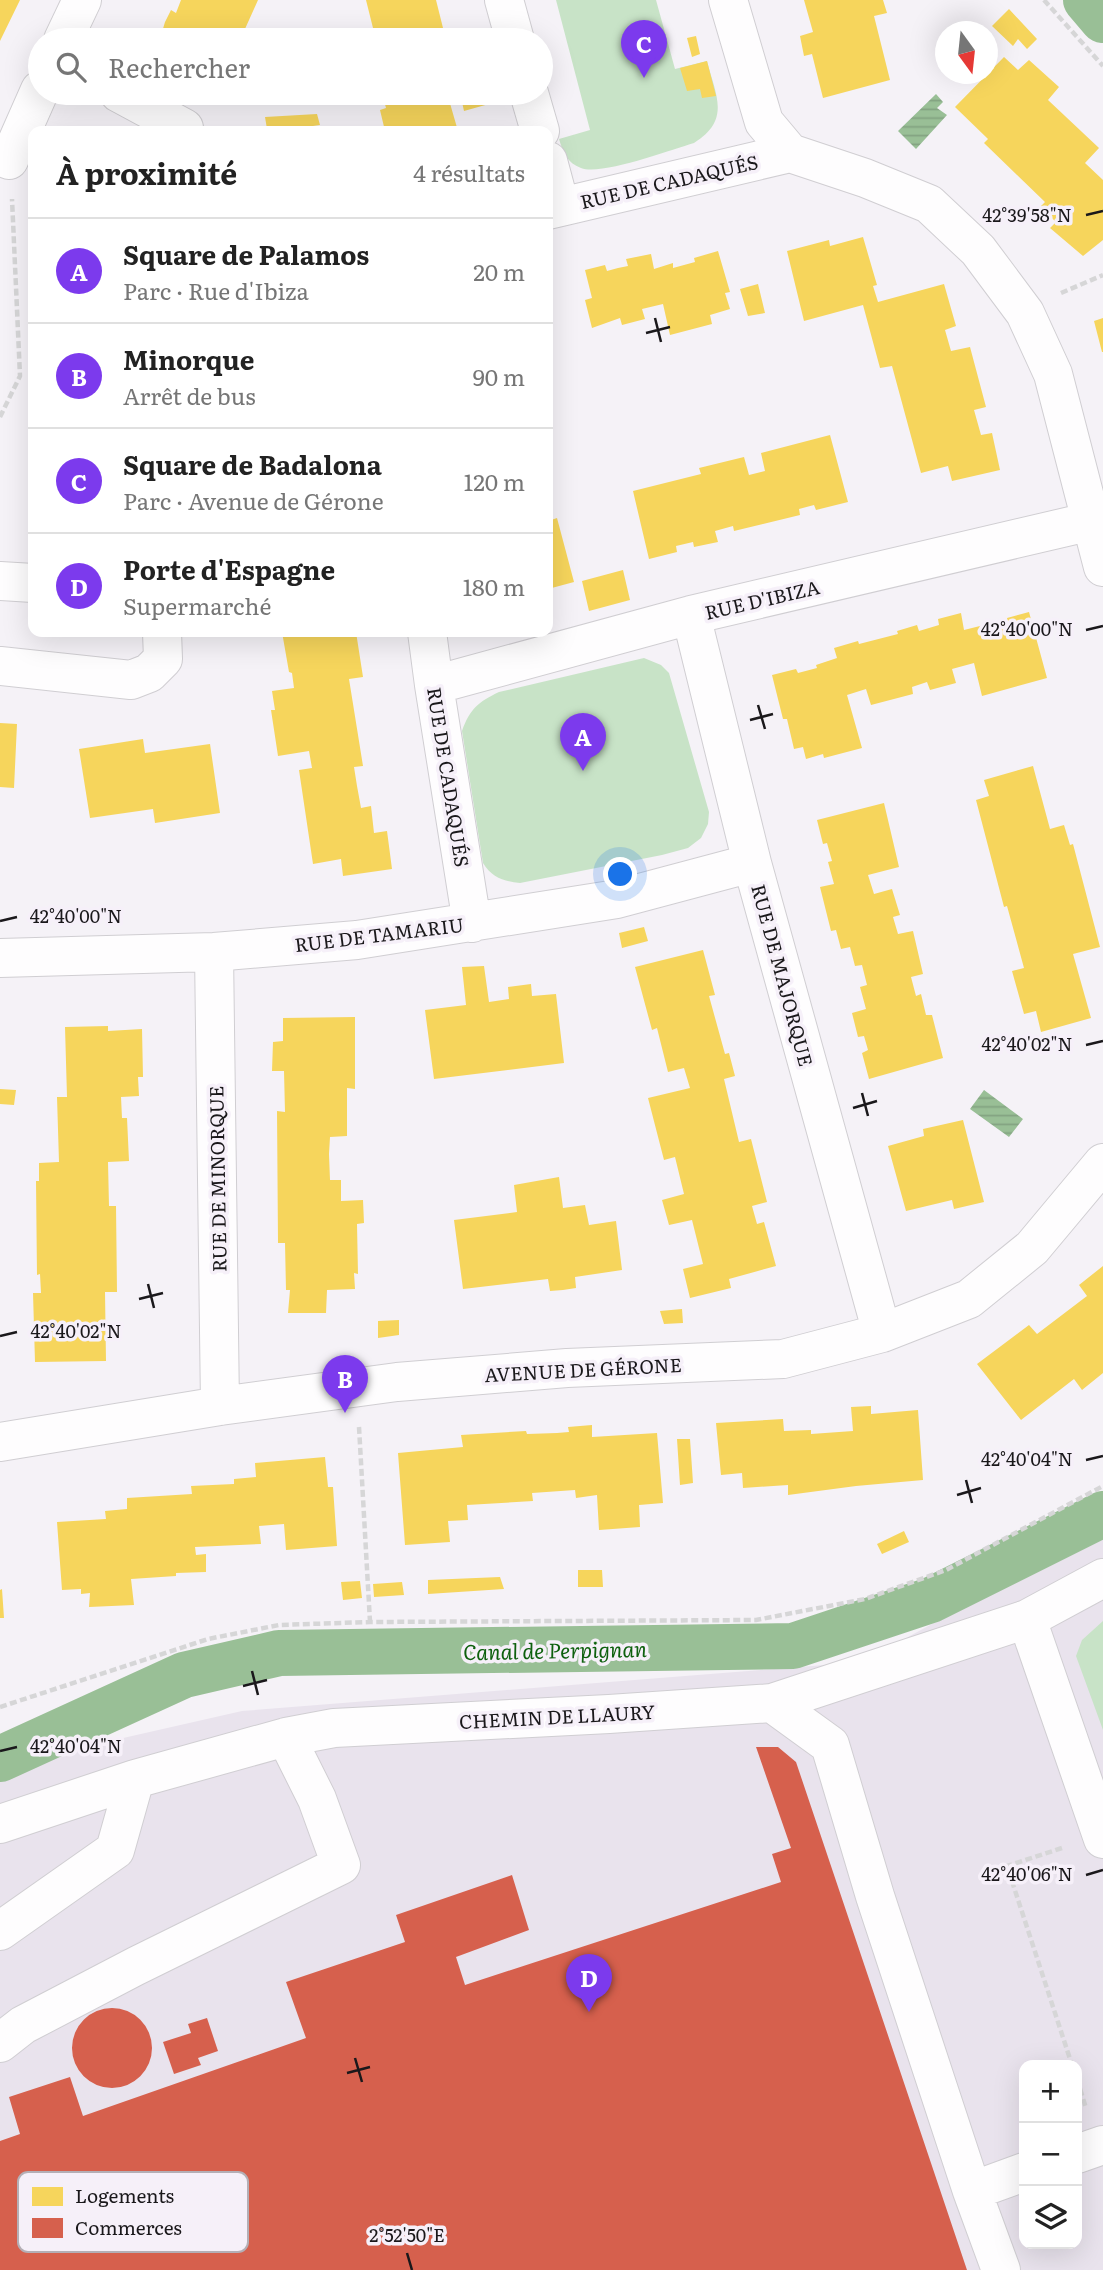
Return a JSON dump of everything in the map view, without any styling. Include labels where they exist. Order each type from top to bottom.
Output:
[{"type":"street","points":[[69,28],[82,0]]},
{"type":"street","points":[[504,0],[512,28]]},
{"type":"street","points":[[728,0],[764,122],[790,153],[865,178],[929,204],[978,250],[1025,313],[1053,374],[1103,566]]},
{"type":"street","points":[[14,160],[34,105]]},
{"type":"street","points":[[141,105],[180,126]]},
{"type":"street","points":[[532,105],[539,126]]},
{"type":"street","name":"RUE DE CADAQUÉS","points":[[554,208],[790,153]]},
{"type":"street","name":"RUE D'IBIZA","points":[[433,685],[691,615],[1092,521]]},
{"type":"street","points":[[0,581],[28,583]]},
{"type":"street","name":"RUE DE MAJORQUE","points":[[691,615],[752,863],[882,1333]]},
{"type":"street","points":[[0,666],[131,680],[149,673],[163,659],[162,637]]},
{"type":"street","name":"RUE DE CADAQUÉS","points":[[428,637],[472,923]]},
{"type":"street","name":"RUE DE TAMARIU","points":[[0,958],[214,952],[357,940],[617,899],[752,863]]},
{"type":"street","name":"RUE DE MINORQUE","points":[[214,952],[219,1406]]},
{"type":"street","name":"AVENUE DE GÉRONE","points":[[0,1442],[219,1406],[397,1382],[567,1368],[783,1359],[882,1333],[969,1299],[1032,1248],[1103,1163]]},
{"type":"street","name":"CHEMIN DE LLAURY","points":[[0,1824],[135,1779],[286,1737],[334,1728],[772,1703],[1027,1619],[1103,1578]]},
{"type":"street","points":[[1027,1619],[1102,1837]]},
{"type":"street","points":[[772,1703],[830,1745],[875,1896],[1001,2270]]},
{"type":"street","points":[[0,2043],[34,2019],[341,1865],[317,1799],[286,1737]]},
{"type":"street","points":[[0,1931],[115,1850],[135,1779]]},
{"type":"street","points":[[1082,2152],[1103,2145]]},
{"type":"street","points":[[972,2190],[1019,2174]]},
{"type":"path","points":[[1044,0],[1103,66]]},
{"type":"path","points":[[0,417],[20,376],[14,160]]},
{"type":"path","points":[[357,1388],[370,1622]]},
{"type":"path","points":[[0,1707],[208,1639],[279,1625],[756,1620],[865,1599],[946,1570],[1103,1486]]},
{"type":"path","points":[[1070,2060],[1007,1866],[1102,1837]]},
{"type":"shaded area","points":[[556,0],[656,0],[675,69],[707,61],[718,106],[717,116],[706,134],[694,143],[619,165],[591,170],[572,163],[564,153],[559,139],[590,130]]},
{"type":"shaded area","points":[[936,94],[943,102],[937,108],[947,115],[916,149],[898,131]]},
{"type":"shaded area","points":[[644,658],[661,665],[669,673],[709,812],[708,824],[701,838],[688,848],[662,855],[520,883],[494,875],[483,863],[462,731],[468,717],[480,703],[499,692]]},
{"type":"shaded area","points":[[984,1090],[1023,1119],[1009,1137],[970,1109]]},
{"type":"shaded area","points":[[1103,1531],[1103,2270],[0,2270],[0,1766],[242,1711],[862,1662]]},
{"type":"shaded area","points":[[1103,1621],[1103,1730],[1076,1656],[1082,1640]]},
{"type":"building: Logements","points":[[0,0],[20,0],[0,41]]},
{"type":"building: Logements","points":[[181,0],[258,0],[245,28],[163,28],[171,10],[176,13]]},
{"type":"building: Logements","points":[[366,0],[436,0],[443,28],[373,28]]},
{"type":"building: Logements","points":[[804,0],[883,0],[887,13],[874,16],[890,80],[823,98],[812,54],[804,56],[800,36],[813,32]]},
{"type":"building: Logements","points":[[1009,9],[1037,39],[1027,49],[1018,39],[1013,46],[998,32],[997,21]]},
{"type":"building: Logements","points":[[696,36],[700,54],[692,57],[687,38]]},
{"type":"building: Logements","points":[[1004,57],[1018,70],[1029,60],[1059,87],[1048,100],[1099,148],[1085,163],[1103,180],[1103,240],[1083,256],[1050,228],[1056,222],[1040,207],[1045,202],[984,143],[988,139],[955,107],[978,84],[998,84],[998,63]]},
{"type":"building: Logements","points":[[707,61],[716,96],[702,98],[700,89],[687,91],[680,68]]},
{"type":"building: Logements","points":[[385,105],[450,105],[457,126],[384,126],[380,110],[386,108]]},
{"type":"building: Logements","points":[[463,105],[485,105],[464,111]]},
{"type":"building: Logements","points":[[317,114],[320,125],[266,126],[265,117]]},
{"type":"building: Logements","points":[[863,237],[877,285],[873,286],[878,302],[944,284],[956,326],[945,330],[951,351],[970,347],[986,407],[974,410],[981,435],[992,433],[1000,470],[952,481],[948,466],[921,473],[892,366],[880,368],[863,305],[804,321],[787,251],[829,240],[830,246]]},
{"type":"building: Logements","points":[[718,251],[730,292],[725,293],[730,309],[710,315],[712,324],[670,335],[663,304],[642,309],[645,319],[622,325],[620,318],[592,328],[585,300],[592,298],[585,270],[605,265],[607,271],[628,266],[626,259],[651,254],[654,269],[673,263],[673,268],[695,262],[694,258]]},
{"type":"building: Logements","points":[[758,284],[765,313],[748,316],[740,289]]},
{"type":"building: Logements","points":[[1103,318],[1103,352],[1102,352],[1094,321]]},
{"type":"building: Logements","points":[[830,435],[848,502],[816,510],[814,505],[799,509],[800,515],[734,531],[733,526],[715,531],[718,542],[694,547],[693,542],[676,546],[677,552],[649,559],[633,491],[701,474],[699,468],[744,457],[749,475],[765,471],[761,453]]},
{"type":"building: Logements","points":[[557,518],[574,582],[553,588],[553,519]]},
{"type":"building: Logements","points":[[623,570],[630,600],[589,611],[582,581]]},
{"type":"building: Logements","points":[[1029,612],[1047,678],[982,696],[974,663],[952,669],[956,683],[930,690],[927,682],[912,687],[913,694],[871,705],[866,689],[847,695],[862,748],[824,758],[823,754],[806,759],[803,747],[794,749],[772,675],[796,669],[798,673],[817,668],[816,665],[837,658],[834,648],[898,634],[897,631],[917,625],[919,631],[939,625],[938,619],[961,613],[964,630],[988,624],[990,628],[1008,623],[1007,618]]},
{"type":"building: Logements","points":[[283,637],[357,637],[363,677],[349,679],[363,766],[354,767],[361,808],[371,806],[374,833],[387,831],[392,869],[343,876],[341,859],[313,864],[299,770],[312,768],[309,751],[278,756],[271,710],[275,710],[272,691],[294,688],[292,673],[289,672]]},
{"type":"building: Logements","points":[[0,723],[17,724],[14,788],[0,787]]},
{"type":"building: Logements","points":[[143,739],[145,753],[210,744],[220,813],[155,823],[153,809],[90,818],[79,749]]},
{"type":"building: Logements","points":[[1033,766],[1050,829],[1064,825],[1070,845],[1073,844],[1100,947],[1073,954],[1091,1018],[1041,1032],[1036,1011],[1024,1014],[1012,971],[1024,968],[1007,906],[1004,907],[976,800],[989,796],[984,780]]},
{"type":"building: Logements","points":[[884,803],[899,867],[868,875],[874,894],[892,889],[900,915],[893,917],[898,934],[913,931],[923,974],[911,977],[916,996],[921,994],[926,1015],[932,1015],[943,1058],[869,1079],[862,1053],[868,1050],[864,1036],[858,1037],[852,1013],[866,1009],[860,987],[867,985],[862,965],[855,966],[850,947],[841,949],[836,930],[831,931],[820,887],[834,884],[828,862],[832,861],[827,843],[823,844],[817,820]]},
{"type":"building: Logements","points":[[644,927],[648,941],[622,948],[619,933]]},
{"type":"building: Logements","points":[[703,950],[715,995],[709,996],[725,1054],[729,1053],[735,1076],[724,1079],[739,1142],[751,1139],[767,1202],[752,1206],[757,1224],[764,1222],[776,1266],[729,1279],[731,1288],[690,1298],[683,1269],[703,1264],[692,1220],[669,1225],[662,1200],[684,1194],[675,1157],[664,1160],[648,1098],[690,1088],[684,1068],[668,1072],[657,1028],[652,1030],[635,967]]},
{"type":"building: Logements","points":[[484,966],[489,1002],[509,999],[508,987],[531,984],[532,996],[556,994],[564,1063],[434,1079],[425,1010],[466,1005],[462,967]]},
{"type":"building: Logements","points":[[355,1017],[355,1089],[347,1088],[347,1136],[330,1137],[329,1154],[330,1180],[341,1180],[341,1201],[363,1200],[364,1223],[357,1224],[358,1274],[354,1273],[355,1289],[327,1290],[326,1313],[288,1313],[290,1290],[286,1290],[285,1243],[278,1243],[277,1111],[285,1112],[284,1071],[272,1071],[273,1042],[283,1041],[283,1018]]},
{"type":"building: Logements","points":[[108,1026],[108,1031],[142,1029],[143,1077],[138,1077],[139,1096],[121,1097],[122,1118],[127,1118],[129,1161],[108,1162],[109,1206],[116,1206],[117,1292],[105,1292],[106,1361],[35,1362],[33,1293],[41,1293],[40,1274],[37,1275],[36,1181],[39,1181],[39,1163],[59,1162],[57,1097],[67,1097],[65,1027]]},
{"type":"building: Logements","points":[[0,1089],[16,1090],[14,1105],[0,1104]]},
{"type":"building: Logements","points":[[963,1120],[984,1202],[954,1209],[952,1200],[906,1211],[888,1146],[924,1136],[923,1129]]},
{"type":"building: Logements","points":[[559,1177],[563,1208],[585,1205],[589,1225],[616,1221],[622,1270],[575,1277],[576,1288],[563,1290],[550,1291],[548,1279],[463,1289],[454,1220],[517,1212],[514,1185]]},
{"type":"building: Logements","points":[[1103,1266],[1103,1373],[1082,1390],[1074,1379],[1021,1420],[977,1364],[1029,1325],[1037,1334],[1087,1296],[1079,1285]]},
{"type":"building: Logements","points":[[682,1309],[683,1323],[664,1324],[660,1311]]},
{"type":"building: Logements","points":[[399,1320],[399,1335],[378,1338],[378,1321]]},
{"type":"building: Logements","points":[[871,1406],[871,1414],[918,1410],[923,1480],[788,1495],[788,1485],[743,1488],[742,1473],[721,1475],[716,1423],[783,1419],[784,1431],[811,1430],[811,1434],[853,1431],[851,1407]]},
{"type":"building: Logements","points":[[592,1425],[592,1437],[657,1433],[663,1503],[639,1505],[640,1527],[599,1530],[597,1495],[576,1498],[575,1490],[532,1493],[533,1501],[467,1505],[468,1520],[448,1521],[450,1542],[405,1545],[398,1453],[463,1447],[461,1435],[526,1431],[527,1434],[557,1433],[569,1432],[568,1427]]},
{"type":"building: Logements","points":[[677,1439],[690,1439],[693,1483],[680,1485]]},
{"type":"building: Logements","points":[[325,1457],[328,1487],[333,1487],[337,1546],[286,1550],[284,1524],[259,1526],[261,1544],[195,1547],[196,1555],[206,1554],[206,1572],[131,1579],[134,1605],[89,1607],[90,1593],[81,1594],[81,1589],[62,1590],[57,1522],[106,1519],[105,1511],[127,1509],[127,1498],[192,1494],[191,1486],[234,1484],[234,1479],[256,1477],[255,1463]]},
{"type":"building: Logements","points":[[904,1531],[909,1542],[882,1554],[877,1544]]},
{"type":"building: Logements","points":[[578,1570],[602,1570],[603,1587],[578,1587]]},
{"type":"building: Logements","points":[[500,1577],[504,1589],[428,1594],[428,1580]]},
{"type":"building: Logements","points":[[360,1581],[362,1598],[343,1600],[341,1582]]},
{"type":"building: Logements","points":[[402,1582],[404,1595],[374,1597],[373,1584]]},
{"type":"building: Logements","points":[[2,1589],[4,1618],[0,1618],[0,1590]]},
{"type":"building: Commerces","points":[[756,1747],[778,1747],[796,1762],[967,2270],[0,2270],[0,2141],[20,2134],[9,2097],[70,2077],[83,2116],[306,2038],[286,1982],[405,1942],[396,1915],[512,1875],[529,1930],[456,1957],[465,1985],[781,1882],[772,1854],[791,1848]]},
{"type":"building: Commerces","points":[[112,2008],[127,2011],[140,2020],[149,2033],[152,2048],[149,2063],[140,2076],[127,2085],[112,2088],[97,2085],[84,2076],[75,2063],[72,2048],[75,2033],[84,2020],[97,2011]]},
{"type":"building: Commerces","points":[[207,2018],[218,2051],[198,2058],[201,2065],[174,2074],[163,2042],[191,2033],[188,2024]]},
{"type":"waterway","name":"Canal de Perpignan","points":[[1086,0],[1103,20]]},
{"type":"waterway","name":"Canal de Perpignan","points":[[0,1759],[184,1675],[279,1653],[793,1646],[931,1600],[1103,1514]]},
{"type":"place","name":"Square de Badalona","points":[[644,78]]},
{"type":"place","name":"Square de Palamos","points":[[583,771]]},
{"type":"place","name":"Minorque","points":[[345,1413]]},
{"type":"place","name":"Porte d'Espagne","points":[[589,2012]]}]
